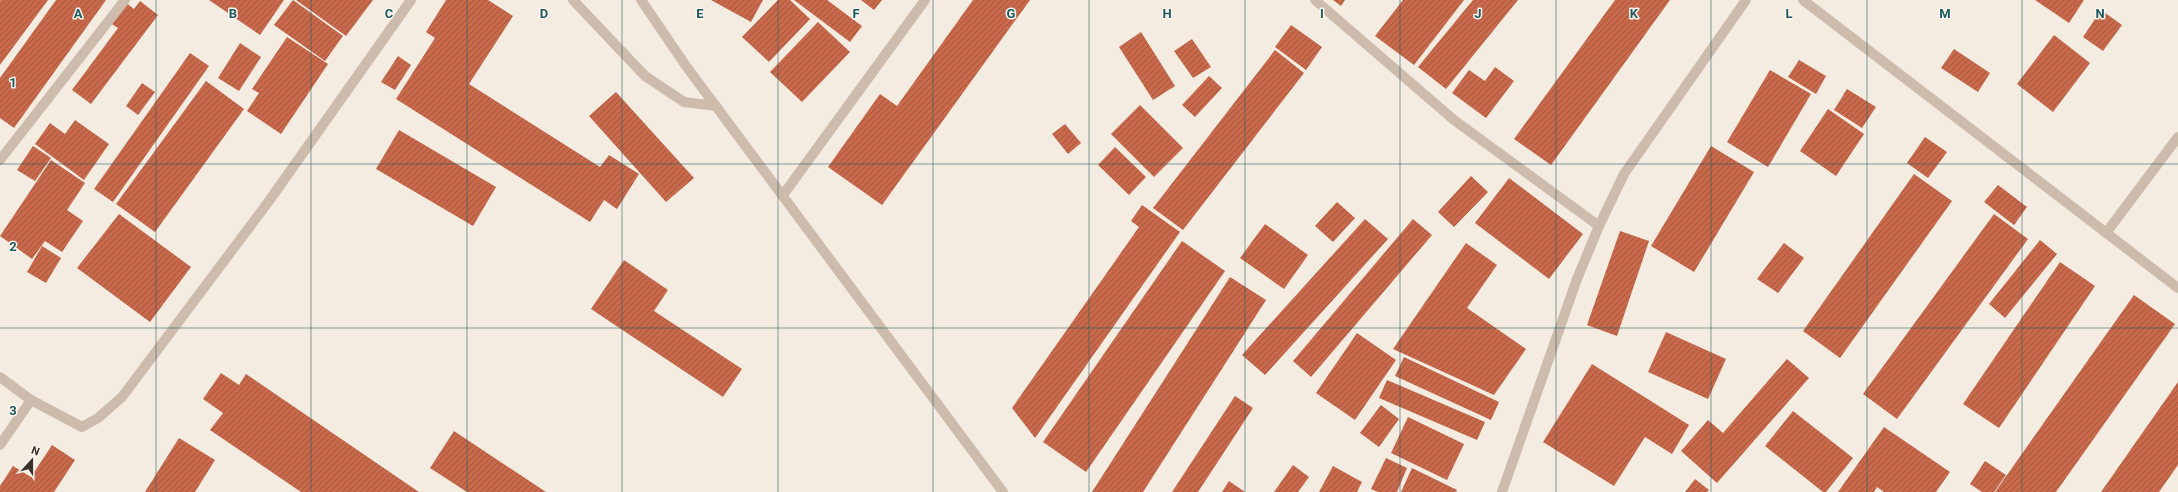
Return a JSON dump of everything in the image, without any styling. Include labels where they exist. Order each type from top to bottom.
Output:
[{"type":"street","points":[[0,160],[125,0]]},
{"type":"street","points":[[0,376],[31,400],[82,427],[98,418],[122,397],[268,201],[412,0]]},
{"type":"street","points":[[573,0],[646,76],[684,102],[716,106]]},
{"type":"street","points":[[641,0],[716,106],[1003,492]]},
{"type":"street","points":[[783,195],[925,0]]},
{"type":"street","points":[[1315,0],[1454,120],[1599,226]]},
{"type":"street","points":[[1502,492],[1577,279],[1599,226],[1624,174],[1746,0]]},
{"type":"street","points":[[1803,0],[2178,288]]},
{"type":"street","points":[[2106,233],[2178,137]]},
{"type":"street","points":[[0,445],[31,400]]},
{"type":"building","points":[[48,0],[0,65],[0,1]]},
{"type":"building","points":[[56,0],[106,0],[14,128],[0,118],[0,78]]},
{"type":"building","points":[[209,0],[284,0],[260,35]]},
{"type":"building","points":[[293,0],[343,36],[325,61],[274,25]]},
{"type":"building","points":[[296,0],[373,0],[346,36]]},
{"type":"building","points":[[446,0],[488,0],[513,16],[469,84],[600,167],[609,155],[639,174],[617,209],[604,200],[590,222],[396,99],[435,38],[426,32]]},
{"type":"building","points":[[711,0],[763,0],[751,22]]},
{"type":"building","points":[[778,0],[790,0],[810,19],[769,62],[742,37]]},
{"type":"building","points":[[794,0],[827,0],[862,26],[850,42]]},
{"type":"building","points":[[861,0],[882,0],[874,10]]},
{"type":"building","points":[[973,0],[1030,0],[882,205],[828,167],[880,94],[897,106]]},
{"type":"building","points":[[1333,0],[1345,0],[1341,6]]},
{"type":"building","points":[[1403,0],[1464,0],[1414,65],[1375,36]]},
{"type":"building","points":[[1473,0],[1518,0],[1446,89],[1418,67]]},
{"type":"building","points":[[1615,0],[1670,0],[1551,165],[1514,139]]},
{"type":"building","points":[[2035,0],[2084,0],[2069,23]]},
{"type":"building","points":[[124,1],[134,9],[140,1],[158,15],[91,104],[72,90],[118,28],[109,22]]},
{"type":"building","points":[[2101,10],[2122,25],[2103,51],[2083,37]]},
{"type":"building","points":[[818,22],[850,52],[802,102],[770,72]]},
{"type":"building","points":[[1291,25],[1322,47],[1306,70],[1275,47]]},
{"type":"building","points":[[1141,32],[1175,86],[1153,100],[1119,47]]},
{"type":"building","points":[[2054,35],[2090,63],[2053,112],[2017,84]]},
{"type":"building","points":[[287,37],[328,64],[281,134],[247,111],[259,93],[252,89]]},
{"type":"building","points":[[1192,39],[1211,67],[1193,78],[1174,51]]},
{"type":"building","points":[[240,43],[261,57],[239,91],[218,78]]},
{"type":"building","points":[[1954,49],[1990,73],[1978,92],[1941,68]]},
{"type":"building","points":[[1275,50],[1304,73],[1183,230],[1153,208]]},
{"type":"building","points":[[190,53],[209,66],[113,202],[94,189]]},
{"type":"building","points":[[398,56],[411,65],[395,90],[381,82]]},
{"type":"building","points":[[1799,60],[1826,76],[1816,94],[1788,77]]},
{"type":"building","points":[[1495,67],[1514,81],[1486,118],[1452,93],[1469,70],[1485,81]]},
{"type":"building","points":[[1770,70],[1811,94],[1768,167],[1727,142]]},
{"type":"building","points":[[1209,76],[1222,88],[1195,117],[1182,105]]},
{"type":"building","points":[[206,81],[244,109],[155,232],[116,204]]},
{"type":"building","points":[[142,83],[155,92],[138,115],[126,106]]},
{"type":"building","points":[[1847,89],[1876,107],[1862,128],[1834,110]]},
{"type":"building","points":[[616,92],[694,178],[666,202],[589,116]]},
{"type":"building","points":[[1140,105],[1183,148],[1154,177],[1111,134]]},
{"type":"building","points":[[1828,109],[1864,134],[1836,176],[1800,151]]},
{"type":"building","points":[[75,120],[109,144],[84,180],[35,144],[50,123],[65,134]]},
{"type":"building","points":[[1065,124],[1081,143],[1068,154],[1052,134]]},
{"type":"building","points":[[399,130],[496,187],[473,226],[376,169]]},
{"type":"building","points":[[1925,137],[1947,152],[1928,178],[1907,163]]},
{"type":"building","points":[[33,146],[51,158],[35,181],[17,170]]},
{"type":"building","points":[[1711,146],[1754,172],[1694,272],[1651,246]]},
{"type":"building","points":[[1115,147],[1146,177],[1129,195],[1098,165]]},
{"type":"building","points":[[51,160],[85,183],[67,210],[83,221],[62,252],[45,241],[32,259],[0,236]]},
{"type":"building","points":[[1914,174],[1952,201],[1840,358],[1803,331]]},
{"type":"building","points":[[1471,176],[1488,192],[1454,227],[1438,212]]},
{"type":"building","points":[[1509,178],[1583,234],[1549,279],[1475,223]]},
{"type":"building","points":[[1998,185],[2027,207],[2014,225],[1984,202]]},
{"type":"building","points":[[1337,202],[1355,218],[1333,242],[1315,226]]},
{"type":"building","points":[[1142,205],[1180,232],[1035,438],[1012,408],[1139,227],[1131,221]]},
{"type":"building","points":[[119,214],[191,267],[150,322],[77,268]]},
{"type":"building","points":[[1994,214],[2028,239],[1897,419],[1863,394]]},
{"type":"building","points":[[1365,219],[1388,239],[1265,375],[1242,355]]},
{"type":"building","points":[[1413,219],[1432,235],[1311,377],[1293,361]]},
{"type":"building","points":[[1265,224],[1308,255],[1284,289],[1240,258]]},
{"type":"building","points":[[1620,231],[1649,241],[1617,336],[1587,325]]},
{"type":"building","points":[[2040,240],[2057,254],[2005,318],[1989,304]]},
{"type":"building","points":[[1182,241],[1225,271],[1086,472],[1043,442]]},
{"type":"building","points":[[1466,243],[1497,265],[1467,308],[1526,349],[1494,395],[1393,349]]},
{"type":"building","points":[[1784,243],[1804,258],[1778,293],[1757,279]]},
{"type":"building","points":[[42,246],[61,258],[46,283],[27,272]]},
{"type":"building","points":[[624,260],[668,290],[654,311],[742,369],[723,397],[591,309]]},
{"type":"building","points":[[2060,262],[2095,286],[1999,428],[1963,404]]},
{"type":"building","points":[[1230,277],[1266,300],[1143,492],[1092,492]]},
{"type":"building","points":[[2134,295],[2175,324],[2056,492],[1995,492]]},
{"type":"building","points":[[1666,332],[1726,359],[1708,399],[1648,372]]},
{"type":"building","points":[[1357,333],[1396,360],[1355,420],[1316,393]]},
{"type":"building","points":[[1404,357],[1499,402],[1491,420],[1395,376]]},
{"type":"building","points":[[1787,359],[1809,378],[1717,483],[1681,451],[1708,420],[1723,433]]},
{"type":"building","points":[[1592,364],[1689,425],[1672,454],[1645,437],[1614,486],[1543,442]]},
{"type":"building","points":[[221,373],[239,385],[246,374],[419,492],[301,492],[210,430],[223,413],[203,399]]},
{"type":"building","points":[[1387,380],[1485,422],[1477,440],[1379,398]]},
{"type":"building","points":[[2178,382],[2178,465],[2159,492],[2101,492]]},
{"type":"building","points":[[1235,396],[1253,408],[1198,492],[1172,492]]},
{"type":"building","points":[[1381,405],[1399,419],[1379,447],[1360,433]]},
{"type":"building","points":[[1793,411],[1853,458],[1826,492],[1823,492],[1765,446]]},
{"type":"building","points":[[1408,417],[1464,444],[1447,480],[1391,453]]},
{"type":"building","points":[[1884,427],[1950,472],[1936,492],[1884,492],[1877,487],[1874,492],[1838,492]]},
{"type":"building","points":[[454,431],[546,492],[467,492],[430,468]]},
{"type":"building","points":[[179,438],[215,460],[195,492],[145,492]]},
{"type":"building","points":[[52,445],[75,460],[54,492],[0,492],[0,486],[13,466],[31,477]]},
{"type":"building","points":[[1386,458],[1407,468],[1397,492],[1378,492],[1371,489]]},
{"type":"building","points":[[1985,461],[2006,475],[1994,492],[1982,492],[1970,484]]},
{"type":"building","points":[[1293,465],[1309,477],[1298,492],[1274,492]]},
{"type":"building","points":[[1333,466],[1362,482],[1357,492],[1319,492]]},
{"type":"building","points":[[1412,468],[1457,490],[1456,492],[1401,492]]},
{"type":"building","points":[[1695,479],[1709,490],[1707,492],[1685,492]]},
{"type":"building","points":[[1229,481],[1245,492],[1222,492]]}]
